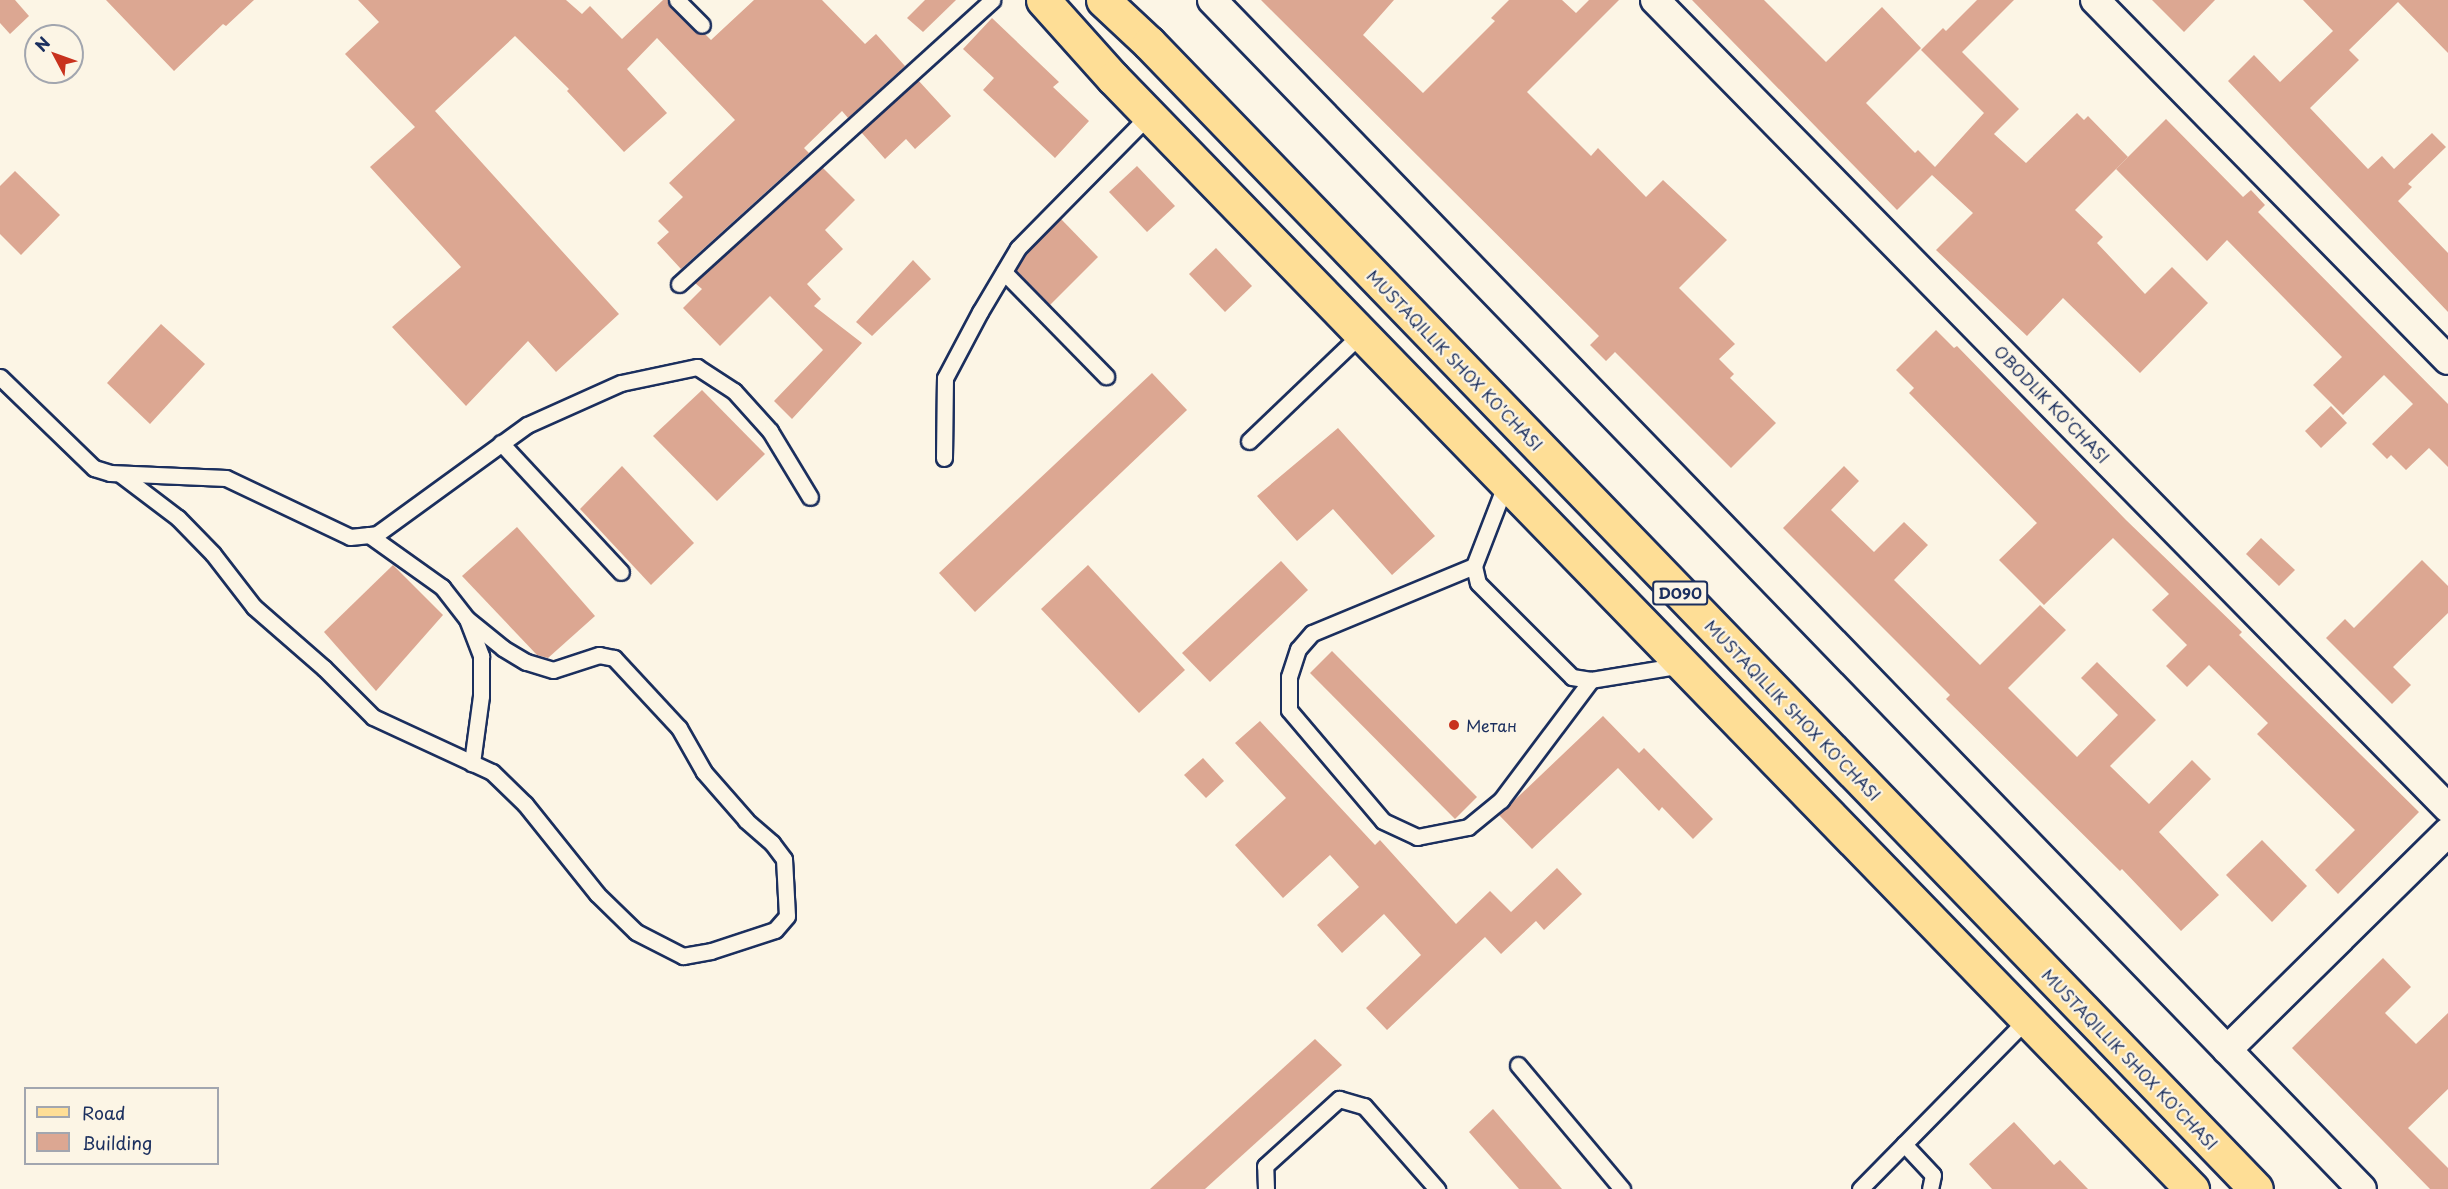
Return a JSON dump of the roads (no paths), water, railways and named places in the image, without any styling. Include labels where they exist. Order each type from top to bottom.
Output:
[{"type":"main road","name":"D090","points":[[1042,0],[1149,115],[2192,1189]]},
{"type":"main road","name":"MUSTAQILLIK SHOX KO'CHASI","points":[[1103,0],[1149,43],[2256,1189]]},
{"type":"street","points":[[1212,0],[2362,1189]]},
{"type":"street","name":"OBODLIK KO'CHASI","points":[[1655,0],[2448,808]]},
{"type":"street","points":[[2095,0],[2448,360]]},
{"type":"street","points":[[2227,1050],[2448,832]]},
{"type":"lane","points":[[677,0],[702,25]]},
{"type":"lane","points":[[679,284],[992,0]]},
{"type":"lane","points":[[944,458],[945,378],[1018,248],[1149,115]]},
{"type":"lane","points":[[1004,272],[1106,376]]},
{"type":"lane","points":[[1249,441],[1362,334]]},
{"type":"lane","points":[[0,377],[94,468],[120,474],[226,478],[350,537],[377,534],[527,425],[621,383],[697,367],[734,391],[770,431],[810,496]]},
{"type":"lane","points":[[501,443],[621,572]]},
{"type":"lane","points":[[120,474],[178,518],[213,555],[254,607],[324,668],[373,717],[492,772],[525,804],[597,894],[636,932],[683,956],[711,951],[775,930],[787,916],[784,859],[772,843],[746,820],[705,772],[680,728],[614,658],[599,655],[553,670],[526,662],[503,648],[467,619],[442,587],[369,535]]},
{"type":"lane","points":[[1506,483],[1474,566],[1478,583],[1572,677],[1591,680],[1683,665]]},
{"type":"lane","points":[[1474,566],[1312,633],[1298,649],[1289,677],[1288,710],[1383,821],[1417,837],[1468,827],[1501,800],[1591,680]]},
{"type":"lane","points":[[467,619],[481,656],[481,696],[471,763]]},
{"type":"lane","points":[[1860,1189],[2027,1020]]},
{"type":"lane","points":[[1518,1065],[1622,1189]]},
{"type":"lane","points":[[1266,1189],[1265,1166],[1339,1099],[1364,1106],[1437,1189]]},
{"type":"lane","points":[[1904,1144],[1933,1175],[1930,1189]]},
{"type":"place","name":"Метан","points":[[1454,725]]}]
